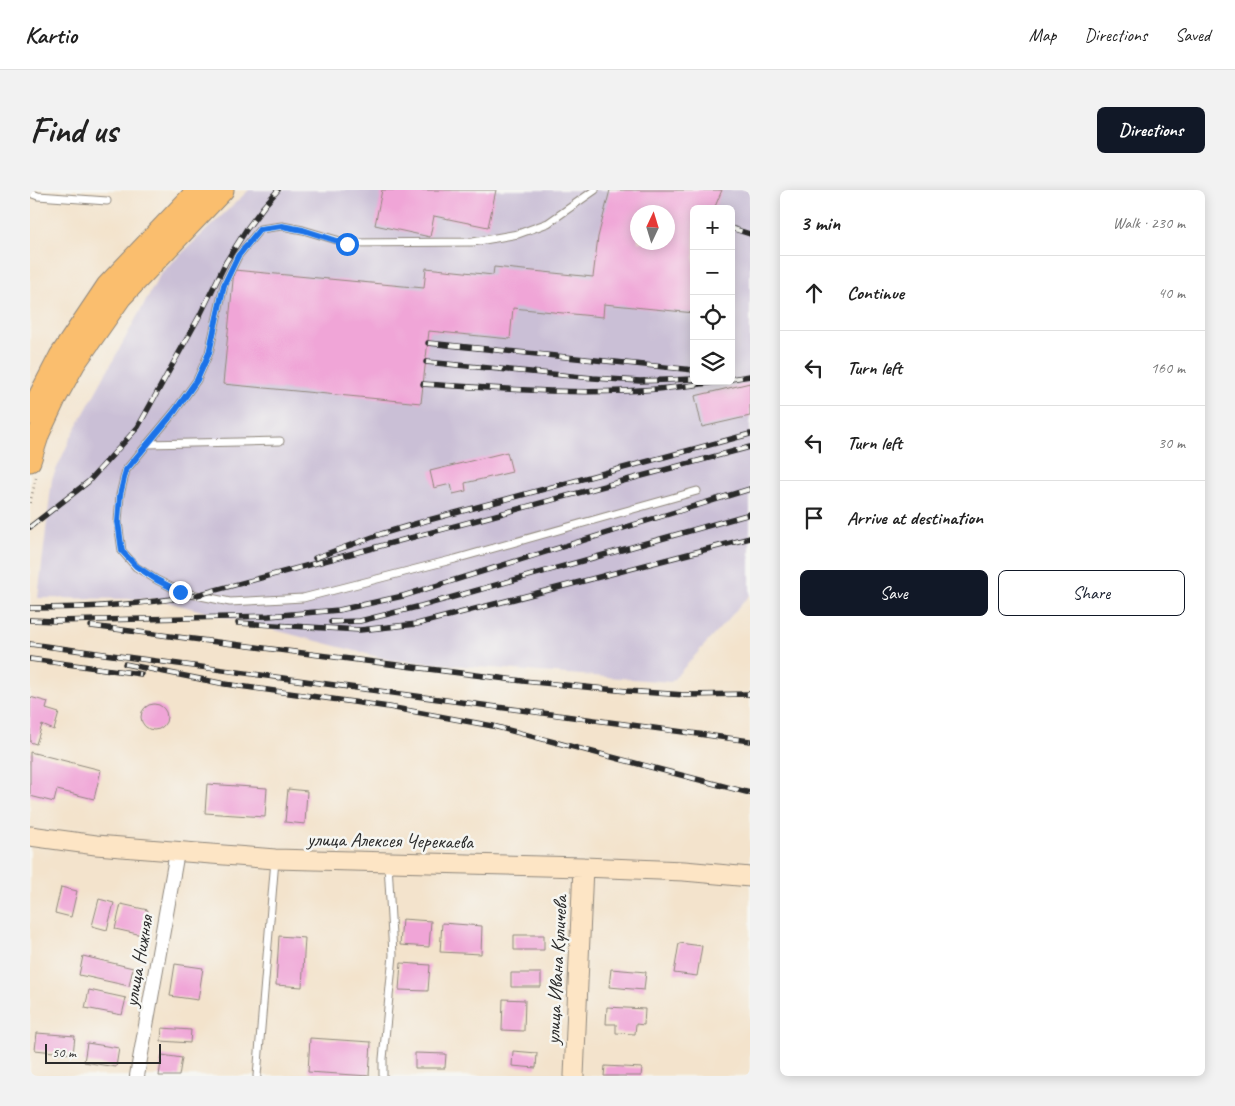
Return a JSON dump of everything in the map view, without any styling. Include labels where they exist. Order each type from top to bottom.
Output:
[{"type":"main road","points":[[30,414],[60,356],[107,286],[198,190]]},
{"type":"main road","points":[[30,461],[39,434],[55,399],[75,363],[121,296],[223,190]]},
{"type":"street","name":"улица Алексея Черекаева","points":[[32,839],[275,860],[583,867],[684,871],[750,878]]},
{"type":"street","name":"улица Нижняя","points":[[137,1076],[177,852]]},
{"type":"street","name":"улица Ивана Куличева","points":[[574,1076],[583,867]]},
{"type":"lane","points":[[595,190],[548,224],[518,234],[473,242],[347,244],[303,230],[282,226],[260,229],[238,256],[224,285],[209,353],[197,380],[175,411],[126,470],[120,495],[118,522],[122,551],[136,566],[180,592],[230,602],[303,598],[455,560],[697,491]]},
{"type":"lane","points":[[30,193],[38,196],[106,201]]},
{"type":"lane","points":[[147,444],[280,441]]},
{"type":"lane","points":[[257,1076],[275,860]]},
{"type":"lane","points":[[383,1076],[393,954],[388,863]]},
{"type":"shaded area","points":[[249,190],[750,190],[750,595],[671,682],[390,660],[156,599],[38,598],[52,479],[71,437],[161,273]]},
{"type":"building","points":[[382,190],[496,190],[488,227],[434,216],[430,237],[375,225]]},
{"type":"building","points":[[610,190],[722,190],[716,205],[690,205],[690,313],[604,304],[603,317],[513,308],[510,339],[429,331],[421,403],[223,384],[234,270],[424,288],[426,268],[493,275],[494,267],[593,277],[598,237]]},
{"type":"building","points":[[750,383],[750,416],[702,427],[695,396]]},
{"type":"building","points":[[507,452],[512,472],[465,483],[466,491],[453,494],[451,484],[434,488],[430,471]]},
{"type":"building","points":[[30,697],[48,702],[46,709],[59,713],[54,730],[42,725],[36,744],[30,742]]},
{"type":"building","points":[[154,704],[163,708],[167,717],[163,726],[154,730],[145,726],[141,717],[145,708]]},
{"type":"building","points":[[30,752],[101,770],[94,799],[57,790],[54,802],[30,796]]},
{"type":"building","points":[[207,784],[267,788],[265,817],[205,813]]},
{"type":"building","points":[[288,789],[307,791],[305,824],[285,822]]},
{"type":"building","points":[[61,887],[77,891],[71,917],[55,913]]},
{"type":"building","points":[[99,899],[114,903],[107,930],[92,926]]},
{"type":"building","points":[[121,904],[148,910],[142,935],[115,929]]},
{"type":"building","points":[[402,919],[431,921],[429,947],[400,945]]},
{"type":"building","points":[[442,923],[482,926],[481,954],[440,952]]},
{"type":"building","points":[[514,935],[544,935],[544,950],[514,950]]},
{"type":"building","points":[[279,936],[305,938],[302,987],[276,985]]},
{"type":"building","points":[[679,943],[702,946],[697,976],[674,973]]},
{"type":"building","points":[[83,956],[133,968],[129,986],[79,975]]},
{"type":"building","points":[[401,963],[430,965],[428,991],[399,990]]},
{"type":"building","points":[[175,964],[203,968],[198,1000],[170,996]]},
{"type":"building","points":[[611,969],[646,972],[644,990],[609,987]]},
{"type":"building","points":[[511,973],[541,973],[541,987],[511,987]]},
{"type":"building","points":[[89,990],[126,998],[122,1015],[85,1008]]},
{"type":"building","points":[[503,999],[525,1000],[524,1031],[502,1030]]},
{"type":"building","points":[[607,1007],[645,1009],[644,1025],[636,1024],[635,1034],[616,1033],[616,1024],[606,1024]]},
{"type":"building","points":[[162,1028],[191,1030],[190,1043],[161,1041]]},
{"type":"building","points":[[37,1033],[75,1036],[73,1054],[35,1050]]},
{"type":"building","points":[[310,1038],[371,1042],[369,1076],[308,1072]]},
{"type":"building","points":[[87,1043],[119,1048],[116,1067],[84,1062]]},
{"type":"building","points":[[513,1051],[537,1053],[536,1068],[512,1066]]},
{"type":"building","points":[[415,1053],[446,1054],[445,1068],[415,1068]]},
{"type":"building","points":[[162,1055],[182,1058],[179,1076],[159,1076]]},
{"type":"building","points":[[605,1066],[642,1068],[641,1076],[604,1076]]},
{"type":"railway","points":[[30,527],[88,482],[138,427],[200,315],[226,262],[246,230],[278,190]]},
{"type":"railway","points":[[735,229],[750,234]]},
{"type":"railway","points":[[428,343],[690,370]]},
{"type":"railway","points":[[426,362],[593,378],[640,381],[690,379]]},
{"type":"railway","points":[[735,378],[750,376]]},
{"type":"railway","points":[[423,384],[572,392],[645,390],[695,385]]},
{"type":"railway","points":[[315,558],[381,534],[425,521],[750,434]]},
{"type":"railway","points":[[30,608],[114,605],[197,595],[750,447]]},
{"type":"railway","points":[[30,620],[269,616],[339,610],[403,596],[750,489]]},
{"type":"railway","points":[[331,622],[360,621],[421,606],[750,514]]},
{"type":"railway","points":[[238,623],[360,630],[417,624],[750,538]]},
{"type":"railway","points":[[91,626],[523,681],[685,695],[750,694]]},
{"type":"railway","points":[[30,644],[750,741]]},
{"type":"railway","points":[[30,659],[141,674]]},
{"type":"railway","points":[[125,664],[225,684],[389,707],[493,726],[750,793]]},
{"type":"route","points":[[180,592],[136,566],[122,551],[118,522],[120,495],[126,470],[175,411],[197,380],[209,353],[224,285],[238,256],[260,229],[282,226],[303,230],[347,244]]}]
